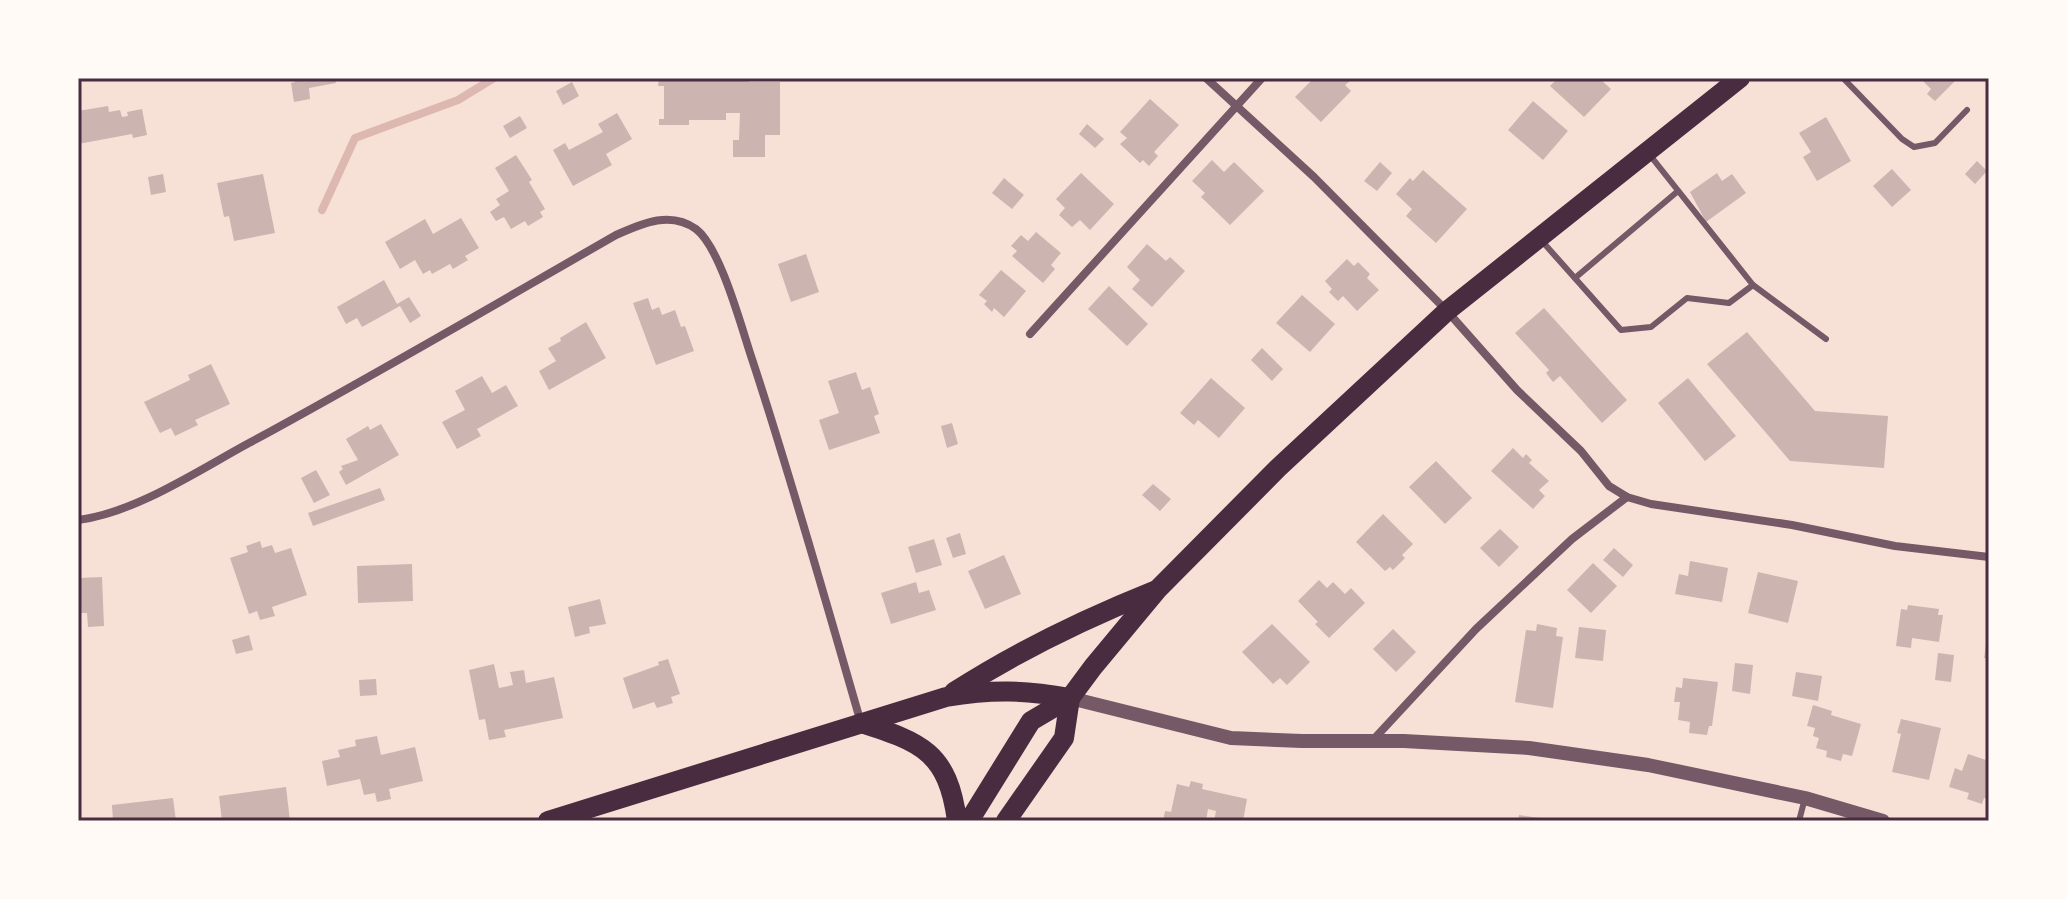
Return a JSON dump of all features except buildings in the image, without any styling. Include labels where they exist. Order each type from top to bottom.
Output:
[{"type":"main road","points":[[969,821],[1031,721],[1070,698],[1157,590],[1278,468],[1447,311],[1740,78]]},
{"type":"main road","points":[[946,697],[994,666],[1084,619],[1157,590]]},
{"type":"main road","points":[[548,821],[946,697],[1006,690],[1070,698]]},
{"type":"main road","points":[[1006,821],[1064,738],[1070,698]]},
{"type":"main road","points":[[861,723],[907,738],[928,752],[947,782],[957,821]]},
{"type":"street","points":[[1206,78],[1314,177],[1447,311],[1517,390],[1581,451],[1609,486],[1627,497],[1651,504],[1792,525],[1895,546],[1989,557]]},
{"type":"street","points":[[1030,334],[1262,78]]},
{"type":"street","points":[[78,520],[98,517],[139,502],[329,399],[616,235],[647,222],[682,221],[698,230],[706,241],[733,303],[781,449],[861,723]]},
{"type":"street","points":[[1372,741],[1476,629],[1572,539],[1627,497]]},
{"type":"street","points":[[1070,698],[1231,738],[1529,748],[1648,765],[1805,798],[1883,821]]},
{"type":"lane","points":[[1843,78],[1902,139],[1914,147],[1935,143],[1967,110]]},
{"type":"lane","points":[[1646,151],[1753,285],[1826,339]]},
{"type":"lane","points":[[1575,278],[1678,191]]},
{"type":"lane","points":[[1539,237],[1621,330],[1651,327],[1687,298],[1729,303],[1753,285]]},
{"type":"lane","points":[[1799,821],[1805,798]]},
{"type":"waterway","points":[[322,210],[355,138],[458,100],[494,78]]}]
